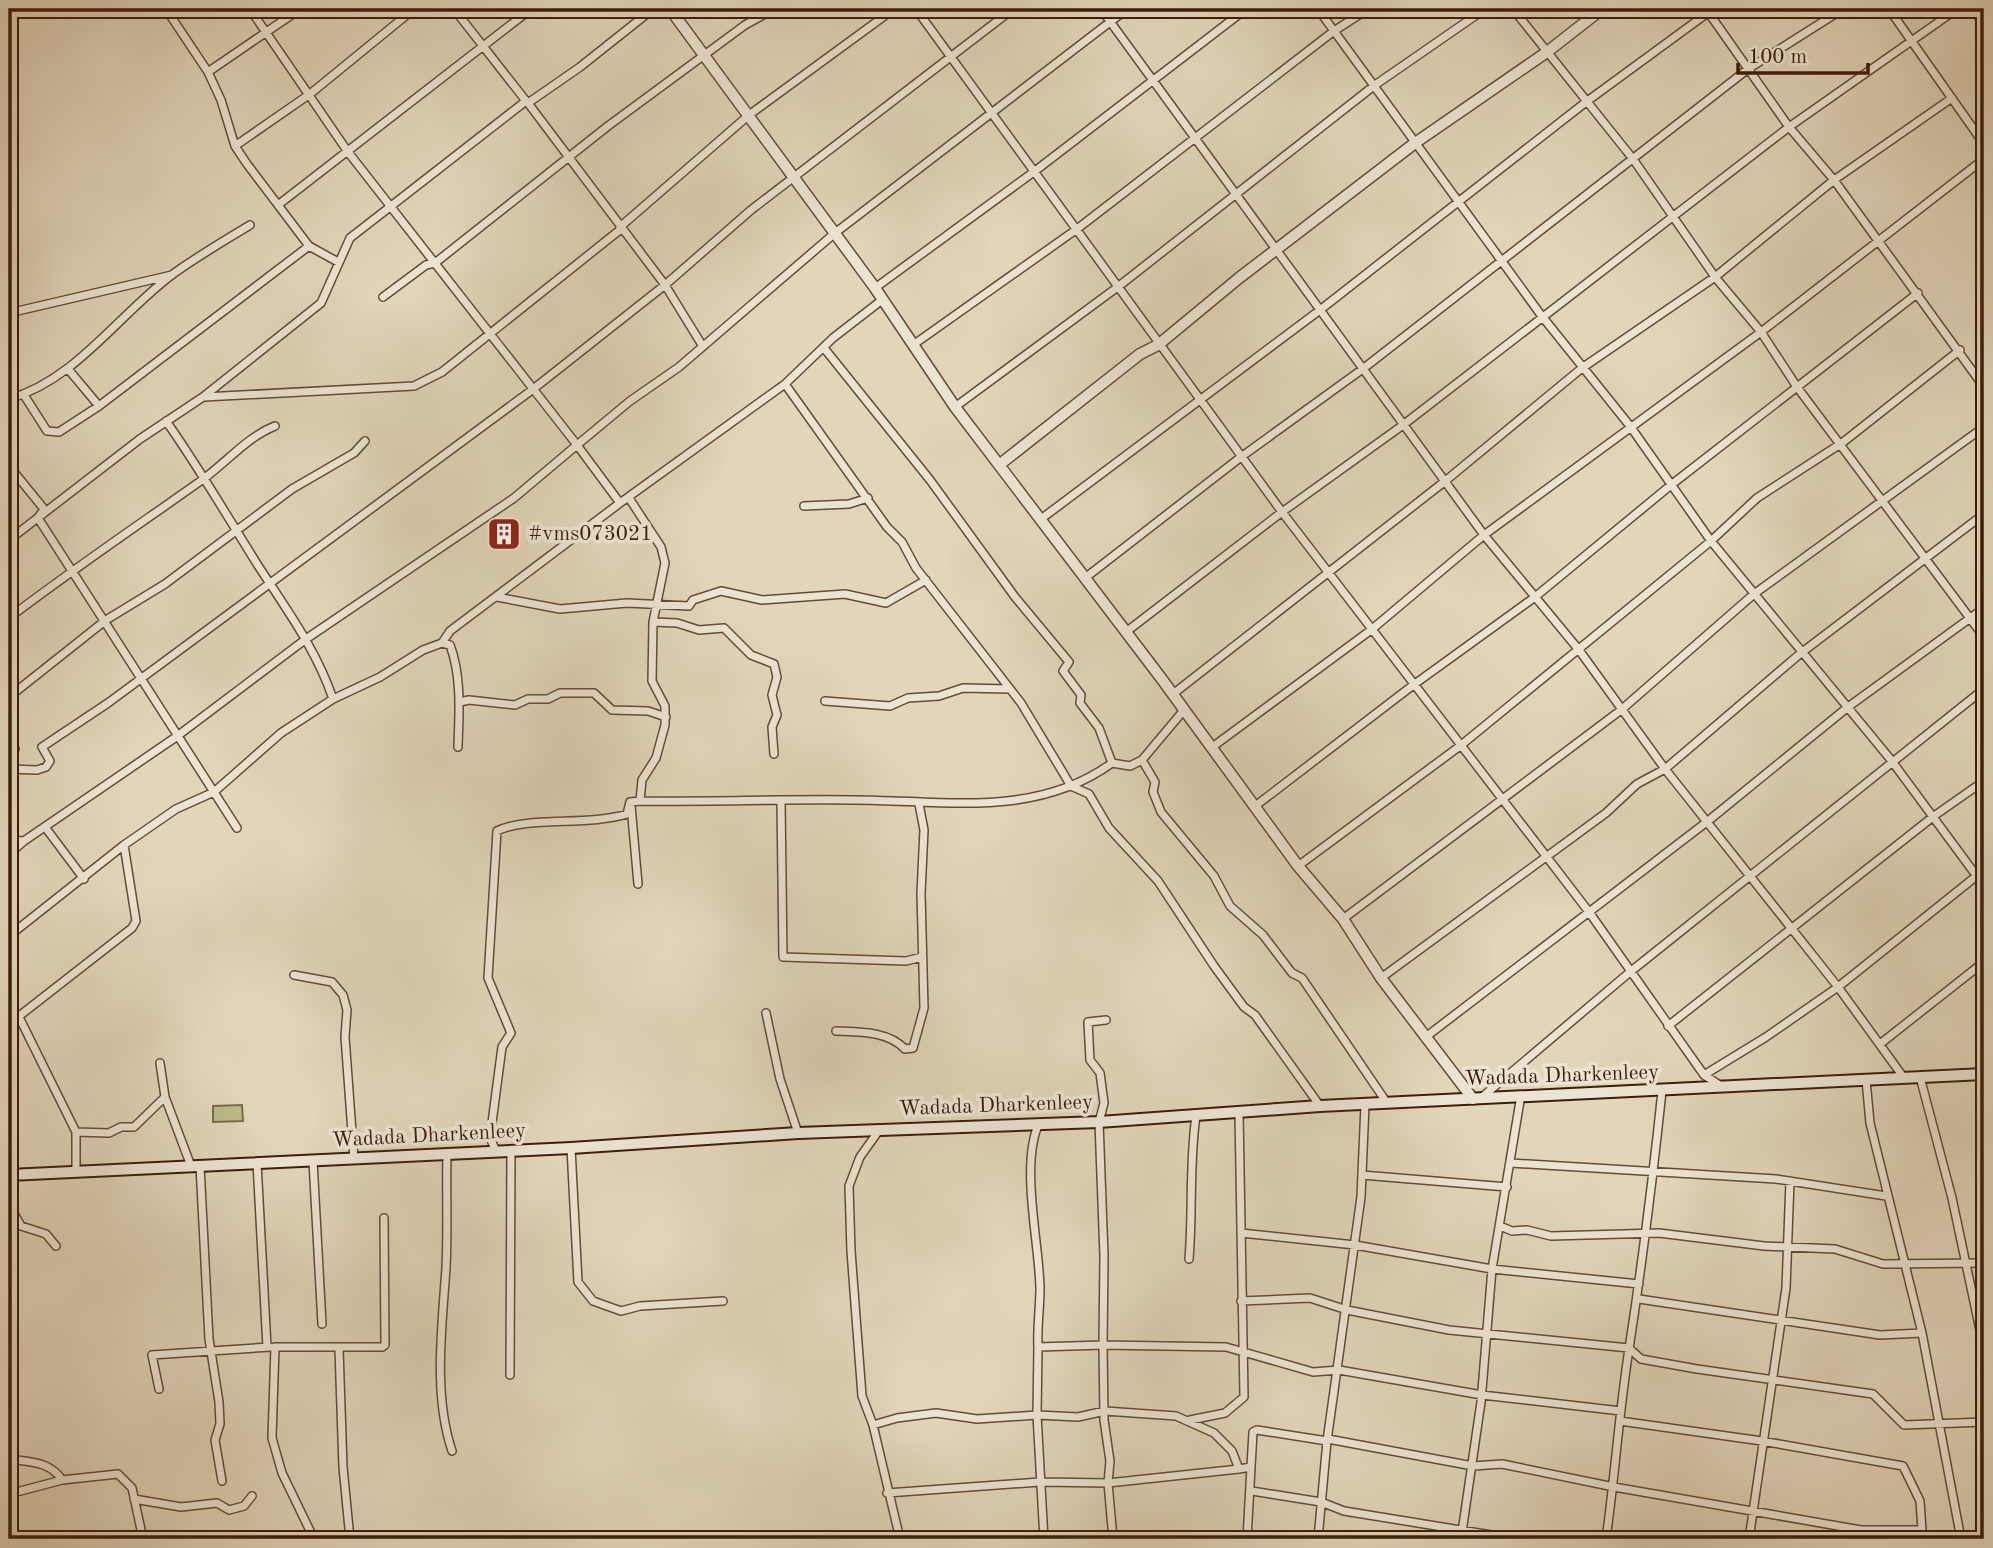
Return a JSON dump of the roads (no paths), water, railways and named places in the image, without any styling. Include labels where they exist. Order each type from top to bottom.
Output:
[{"type":"main road","name":"Wadada Dharkenleey","points":[[9,1175],[496,1152],[880,1129],[1099,1122],[1320,1106],[1725,1089],[1984,1074]]},
{"type":"street","points":[[177,9],[168,11],[208,72],[221,100],[235,146],[309,246],[338,262]]},
{"type":"street","points":[[250,9],[348,152],[620,503]]},
{"type":"street","points":[[208,72],[300,9]]},
{"type":"street","points":[[235,146],[310,94],[414,9]]},
{"type":"street","points":[[454,9],[665,285],[702,345]]},
{"type":"street","points":[[278,205],[531,9]]},
{"type":"street","points":[[9,540],[166,421],[203,397],[321,303],[332,284],[338,262],[350,238],[527,102],[580,67],[653,9]]},
{"type":"street","points":[[670,9],[875,288],[955,407],[1173,694],[1298,866],[1343,919],[1381,978],[1477,1099],[1891,760],[1984,689]]},
{"type":"street","points":[[383,298],[426,265],[435,263],[608,126],[774,9]]},
{"type":"street","points":[[203,397],[414,386],[433,379],[621,228],[749,115],[894,9]]},
{"type":"street","points":[[916,9],[1119,286],[1158,345],[1412,686],[1589,912],[1704,1075],[1725,1089]]},
{"type":"street","points":[[9,769],[46,767],[50,761],[42,747],[141,679],[532,390],[665,285],[792,178],[1013,9]]},
{"type":"street","points":[[1101,9],[1234,195],[1364,368],[1444,482],[1579,650],[1665,769],[1838,986],[1904,1078]]},
{"type":"street","points":[[9,854],[23,841],[176,737],[306,639],[514,498],[630,401],[679,367],[835,233],[1126,9]]},
{"type":"street","points":[[875,288],[1035,171],[1150,80],[1246,9]]},
{"type":"street","points":[[1318,9],[1502,258],[1541,316],[1630,426],[1711,541],[1981,873],[1984,886]]},
{"type":"street","points":[[913,345],[1077,229],[1334,31],[1368,9]]},
{"type":"street","points":[[955,407],[1119,286],[1375,85],[1485,9]]},
{"type":"street","points":[[1513,9],[1633,159],[1715,277],[1761,332],[1797,387],[1842,443],[1984,637]]},
{"type":"street","points":[[999,465],[1140,354],[1158,345],[1415,143],[1547,52],[1602,9]]},
{"type":"street","points":[[1085,578],[1241,457],[1364,368],[1748,69],[1843,9]]},
{"type":"street","points":[[1889,9],[1910,44],[1952,97],[1984,144]]},
{"type":"street","points":[[1126,632],[1282,512],[1403,425],[1789,127],[1957,9]]},
{"type":"street","points":[[1973,9],[1984,25]]},
{"type":"street","points":[[1041,519],[1320,310],[1586,102],[1709,10],[1789,127],[1834,180],[1877,242],[1960,350],[1984,387]]},
{"type":"street","points":[[1173,694],[1444,482],[1582,368],[1715,277],[1834,180],[1952,97]]},
{"type":"street","points":[[1211,748],[1371,630],[1484,535],[1761,332],[1984,159]]},
{"type":"street","points":[[9,399],[24,395],[68,369],[173,275],[250,225]]},
{"type":"street","points":[[24,395],[47,431],[53,433],[99,406],[309,246]]},
{"type":"street","points":[[9,313],[173,275]]},
{"type":"street","points":[[1254,807],[1412,686],[1535,597],[1671,485],[1918,293]]},
{"type":"street","points":[[442,643],[450,631],[620,503],[785,384],[882,300]]},
{"type":"street","points":[[824,348],[930,480],[1015,597],[1069,662],[1063,671],[1081,695],[1080,703],[1099,728],[1112,764]]},
{"type":"street","points":[[1298,866],[1460,746],[1711,541],[1757,498],[1842,443],[1960,350]]},
{"type":"street","points":[[68,369],[99,406]]},
{"type":"street","points":[[785,384],[926,580],[1010,689],[1071,786],[1090,794],[1109,828],[1158,881],[1213,965],[1244,1007],[1255,1015],[1320,1106]]},
{"type":"street","points":[[166,421],[206,477],[236,530],[306,639],[324,669],[333,699]]},
{"type":"street","points":[[9,618],[71,570],[206,477],[259,432],[275,426]]},
{"type":"street","points":[[1343,919],[1621,710],[1754,594],[1984,427]]},
{"type":"street","points":[[9,696],[106,620],[165,584],[292,489],[338,464],[365,441]]},
{"type":"street","points":[[9,466],[44,509],[38,518]]},
{"type":"street","points":[[629,498],[664,555],[665,563],[653,622],[652,681],[665,706],[666,717],[662,742],[642,780],[640,800]]},
{"type":"street","points":[[804,506],[849,504],[868,498]]},
{"type":"street","points":[[1381,978],[1606,813],[1637,784],[1665,769],[1801,653],[1984,514]]},
{"type":"street","points":[[38,518],[106,620],[176,737],[237,828]]},
{"type":"street","points":[[497,597],[560,609],[627,603],[689,606],[693,600],[721,591],[736,593],[742,598],[762,600],[845,594],[886,603],[926,580]]},
{"type":"street","points":[[1427,1036],[1708,821],[1848,707],[1984,608]]},
{"type":"street","points":[[653,622],[677,623],[699,630],[724,628],[751,655],[774,664],[777,677],[772,700],[777,715],[772,727],[774,754]]},
{"type":"street","points":[[9,936],[124,845],[176,809],[214,792],[281,733],[333,699],[380,677],[423,650],[442,643],[450,645],[453,653],[460,702],[458,747]]},
{"type":"street","points":[[825,701],[890,706],[908,698],[940,696],[963,688],[1010,689]]},
{"type":"street","points":[[460,702],[469,699],[515,705],[528,699],[548,699],[560,693],[594,693],[612,710],[648,711],[666,717]]},
{"type":"street","points":[[630,802],[856,800],[919,804],[1038,799],[1093,777],[1112,764],[1130,766],[1142,760],[1184,710]]},
{"type":"street","points":[[1142,760],[1155,782],[1153,792],[1161,812],[1213,876],[1230,906],[1263,935],[1292,973],[1301,978],[1388,1104]]},
{"type":"street","points":[[1668,1026],[1934,816],[1984,781]]},
{"type":"street","points":[[630,802],[638,884]]},
{"type":"street","points":[[496,1152],[490,1138],[502,1047],[511,1034],[488,978],[497,831],[523,825],[613,818],[627,814],[630,802]]},
{"type":"street","points":[[781,802],[783,957],[895,961],[922,957]]},
{"type":"street","points":[[836,1031],[876,1034],[897,1040],[905,1049],[913,1048],[924,1008],[924,830],[919,804]]},
{"type":"street","points":[[45,827],[84,878]]},
{"type":"street","points":[[9,840],[23,841]]},
{"type":"street","points":[[9,1024],[132,928],[136,921],[124,845]]},
{"type":"street","points":[[1704,1075],[1766,1037],[1838,986],[1981,873]]},
{"type":"street","points":[[1880,1044],[1984,962]]},
{"type":"street","points":[[294,975],[332,982],[343,995],[347,1010],[345,1037],[354,1159]]},
{"type":"street","points":[[766,1013],[774,1057],[798,1133]]},
{"type":"street","points":[[19,1017],[76,1132],[76,1172]]},
{"type":"street","points":[[1105,1020],[1088,1022],[1090,1060],[1100,1073],[1104,1103],[1099,1122],[1103,1345],[1113,1539]]},
{"type":"street","points":[[160,1063],[165,1097],[195,1166],[210,1350],[219,1402],[220,1424],[215,1440],[222,1481]]},
{"type":"street","points":[[1920,1077],[1968,1264],[1984,1349]]},
{"type":"street","points":[[1866,1080],[1870,1124],[1922,1333],[1942,1426],[1961,1539]]},
{"type":"street","points":[[1606,1539],[1629,1348],[1639,1299],[1662,1091]]},
{"type":"street","points":[[1461,1539],[1482,1395],[1492,1269],[1521,1096]]},
{"type":"street","points":[[76,1132],[109,1133],[121,1126],[134,1127],[165,1097]]},
{"type":"street","points":[[1318,1539],[1327,1440],[1355,1245],[1366,1105]]},
{"type":"street","points":[[1189,1420],[1225,1413],[1244,1397],[1238,1113]]},
{"type":"street","points":[[1189,1259],[1196,1116]]},
{"type":"street","points":[[1039,1122],[1031,1139],[1034,1233],[1040,1287],[1037,1415],[1044,1539]]},
{"type":"street","points":[[880,1129],[860,1157],[849,1186],[862,1396],[873,1425],[900,1539]]},
{"type":"street","points":[[570,1148],[578,1282],[593,1301],[621,1311],[640,1306],[723,1301]]},
{"type":"street","points":[[510,1375],[511,1151]]},
{"type":"street","points":[[447,1154],[446,1268],[440,1310],[444,1426],[452,1451]]},
{"type":"street","points":[[313,1161],[322,1324]]},
{"type":"street","points":[[257,1163],[271,1347],[272,1438],[282,1473],[314,1539]]},
{"type":"street","points":[[1511,1163],[1790,1181],[1886,1196]]},
{"type":"street","points":[[1362,1175],[1507,1187]]},
{"type":"street","points":[[1749,1539],[1770,1379],[1781,1321],[1789,1245],[1790,1181]]},
{"type":"street","points":[[9,1191],[12,1210],[21,1226],[46,1234],[56,1245]]},
{"type":"street","points":[[159,1389],[152,1355],[271,1347],[382,1348],[385,1345],[384,1218]]},
{"type":"street","points":[[1500,1226],[1512,1231],[1527,1230],[1550,1236],[1659,1233],[1764,1246],[1835,1249],[1883,1264],[1984,1263]]},
{"type":"street","points":[[1241,1233],[1355,1245],[1492,1269],[1639,1284]]},
{"type":"street","points":[[1241,1301],[1310,1298],[1347,1310],[1449,1330],[1629,1348],[1641,1359],[1873,1394],[1904,1425],[1942,1426],[1984,1422]]},
{"type":"street","points":[[1639,1299],[1880,1335],[1922,1333]]},
{"type":"street","points":[[1038,1347],[1226,1347],[1312,1372],[1339,1370],[1482,1395],[1621,1411]]},
{"type":"street","points":[[339,1349],[343,1467],[350,1539]]},
{"type":"street","points":[[873,1425],[897,1418],[936,1413],[977,1419],[1037,1415],[1078,1417],[1105,1411],[1175,1416],[1214,1433],[1232,1451],[1239,1469]]},
{"type":"street","points":[[1247,1539],[1252,1491],[1253,1432],[1257,1430],[1473,1466],[1502,1464],[1614,1488],[1752,1509],[1861,1530],[1922,1530],[1920,1501],[1903,1465],[1620,1421]]},
{"type":"street","points":[[9,1459],[48,1467],[62,1480]]},
{"type":"street","points":[[887,1493],[1040,1482],[1108,1482],[1251,1466]]},
{"type":"street","points":[[9,1494],[62,1480],[118,1474],[127,1480],[143,1539]]},
{"type":"street","points":[[1252,1491],[1321,1502],[1344,1511],[1516,1539]]},
{"type":"street","points":[[134,1499],[181,1507],[217,1503],[229,1510],[244,1506],[252,1496]]},
{"type":"street","points":[[1167,1539],[1203,1539]]},
{"type":"place","name":"#vms073021","points":[[504,534]]}]
